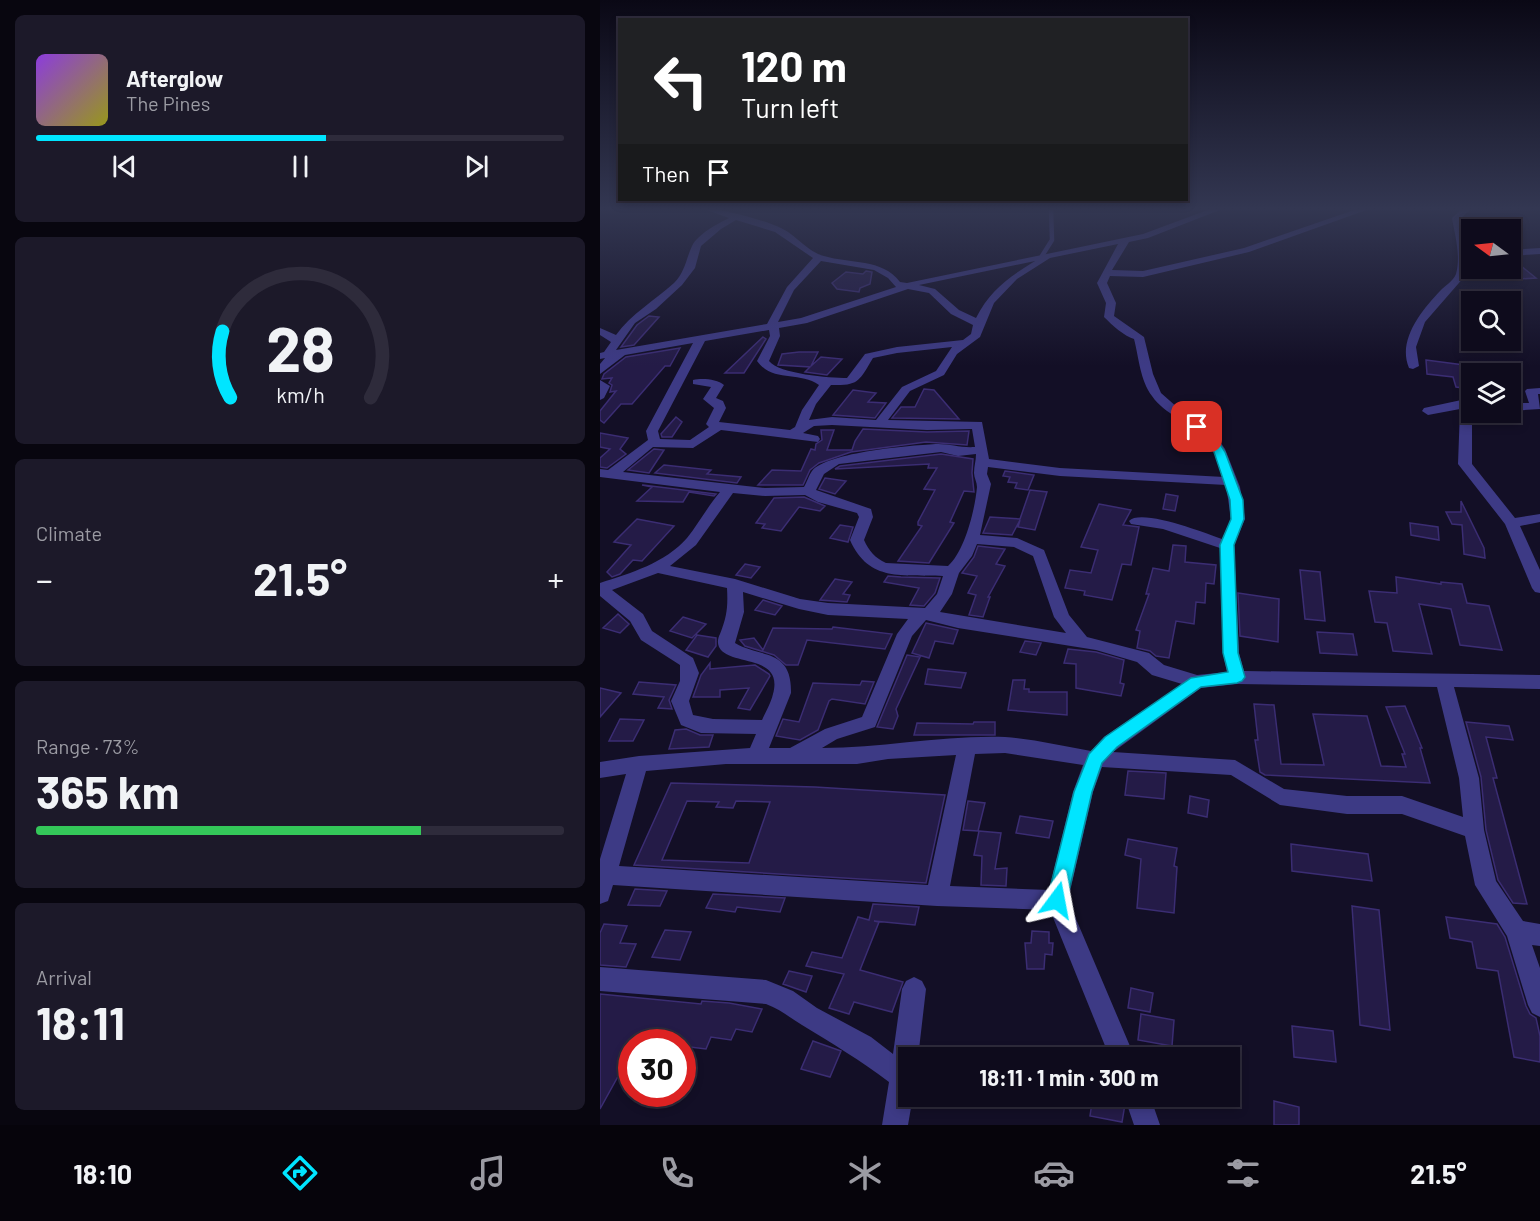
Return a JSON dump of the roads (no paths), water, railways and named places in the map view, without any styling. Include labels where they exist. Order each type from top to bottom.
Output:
[{"type":"street","points":[[603,356],[631,321],[652,308],[679,283],[690,268],[692,260]]},
{"type":"street","points":[[771,326],[778,306],[795,282],[816,260]]},
{"type":"street","points":[[834,260],[877,268],[891,276],[897,284],[932,291],[955,312],[978,324]]},
{"type":"street","points":[[603,356],[821,316],[907,286],[1021,260]]},
{"type":"street","points":[[879,424],[906,390],[940,373],[952,352],[976,335],[978,324],[993,298],[1013,278],[1034,268],[1041,260]]},
{"type":"street","points":[[1110,260],[1102,283],[1111,303],[1109,317],[1127,329],[1130,334],[1139,337],[1149,379],[1157,396],[1168,407],[1208,434],[1231,480],[1237,500],[1238,519],[1227,545],[1231,653],[1237,677]]},
{"type":"street","points":[[1107,273],[1143,274],[1194,260]]},
{"type":"street","points":[[1413,366],[1411,347],[1420,322],[1461,273]]},
{"type":"street","points":[[771,326],[775,336],[763,362],[765,367],[774,371],[813,376],[824,381],[849,382],[855,378],[869,356],[897,350],[963,343]]},
{"type":"street","points":[[600,331],[616,340]]},
{"type":"street","points":[[655,442],[652,431],[666,407],[668,397],[684,375],[687,362],[701,338]]},
{"type":"street","points":[[600,371],[607,362],[625,351]]},
{"type":"street","points":[[796,431],[811,402],[826,384],[824,381]]},
{"type":"street","points":[[697,382],[718,385],[709,399],[719,404],[720,408],[711,424],[796,431],[814,439]]},
{"type":"street","points":[[1521,407],[1536,406],[1531,392],[1540,391]]},
{"type":"street","points":[[1428,411],[1461,405]]},
{"type":"street","points":[[606,473],[730,489],[807,491],[866,512],[857,540],[867,560],[876,566],[952,571],[959,567],[966,555],[984,484],[980,474],[982,456],[978,425],[832,421],[811,423],[796,431]]},
{"type":"street","points":[[1468,423],[1465,464],[1512,523],[1540,588]]},
{"type":"street","points":[[606,473],[655,442],[693,444],[719,426]]},
{"type":"street","points":[[807,491],[811,488],[818,472],[836,460],[941,448],[1069,473],[1231,480]]},
{"type":"street","points":[[730,489],[715,505],[692,541],[673,559],[658,568],[600,588],[637,618],[644,633],[689,663],[689,681],[680,701],[686,719],[692,723],[709,725],[768,727]]},
{"type":"street","points":[[1512,523],[1540,518]]},
{"type":"street","points":[[1136,520],[1165,525],[1227,545]]},
{"type":"street","points":[[970,539],[1017,543],[1039,553],[1062,617],[1081,640]]},
{"type":"street","points":[[658,568],[692,577],[735,584],[799,604],[828,609],[929,614],[950,589],[952,571]]},
{"type":"street","points":[[735,584],[736,612],[726,640],[727,646],[732,650],[771,661],[782,681],[782,693],[756,754]]},
{"type":"street","points":[[922,613],[958,622],[1081,640],[1143,657],[1158,670],[1197,682],[1237,677],[1540,682]]},
{"type":"street","points":[[791,757],[831,734],[869,722],[905,634],[922,613]]},
{"type":"street","points":[[1444,681],[1469,778],[1474,830],[1486,885],[1517,931],[1540,1005]]},
{"type":"street","points":[[1118,1047],[1057,900],[1083,792],[1095,759],[1111,742],[1197,682]]},
{"type":"street","points":[[600,770],[639,764],[756,754],[791,757],[857,756],[888,751],[1005,745],[1095,759],[1201,764],[1235,768],[1280,797],[1347,805],[1402,805],[1474,830]]},
{"type":"street","points":[[937,896],[966,746]]},
{"type":"street","points":[[639,764],[603,884],[1057,900]]},
{"type":"street","points":[[1517,931],[1540,935]]},
{"type":"street","points":[[600,979],[766,992],[776,995],[862,1047],[898,1073]]},
{"type":"street","points":[[906,1047],[914,989]]},
{"type":"street","points":[[895,1125],[898,1104]]},
{"type":"street","points":[[1141,1107],[1147,1125]]}]
